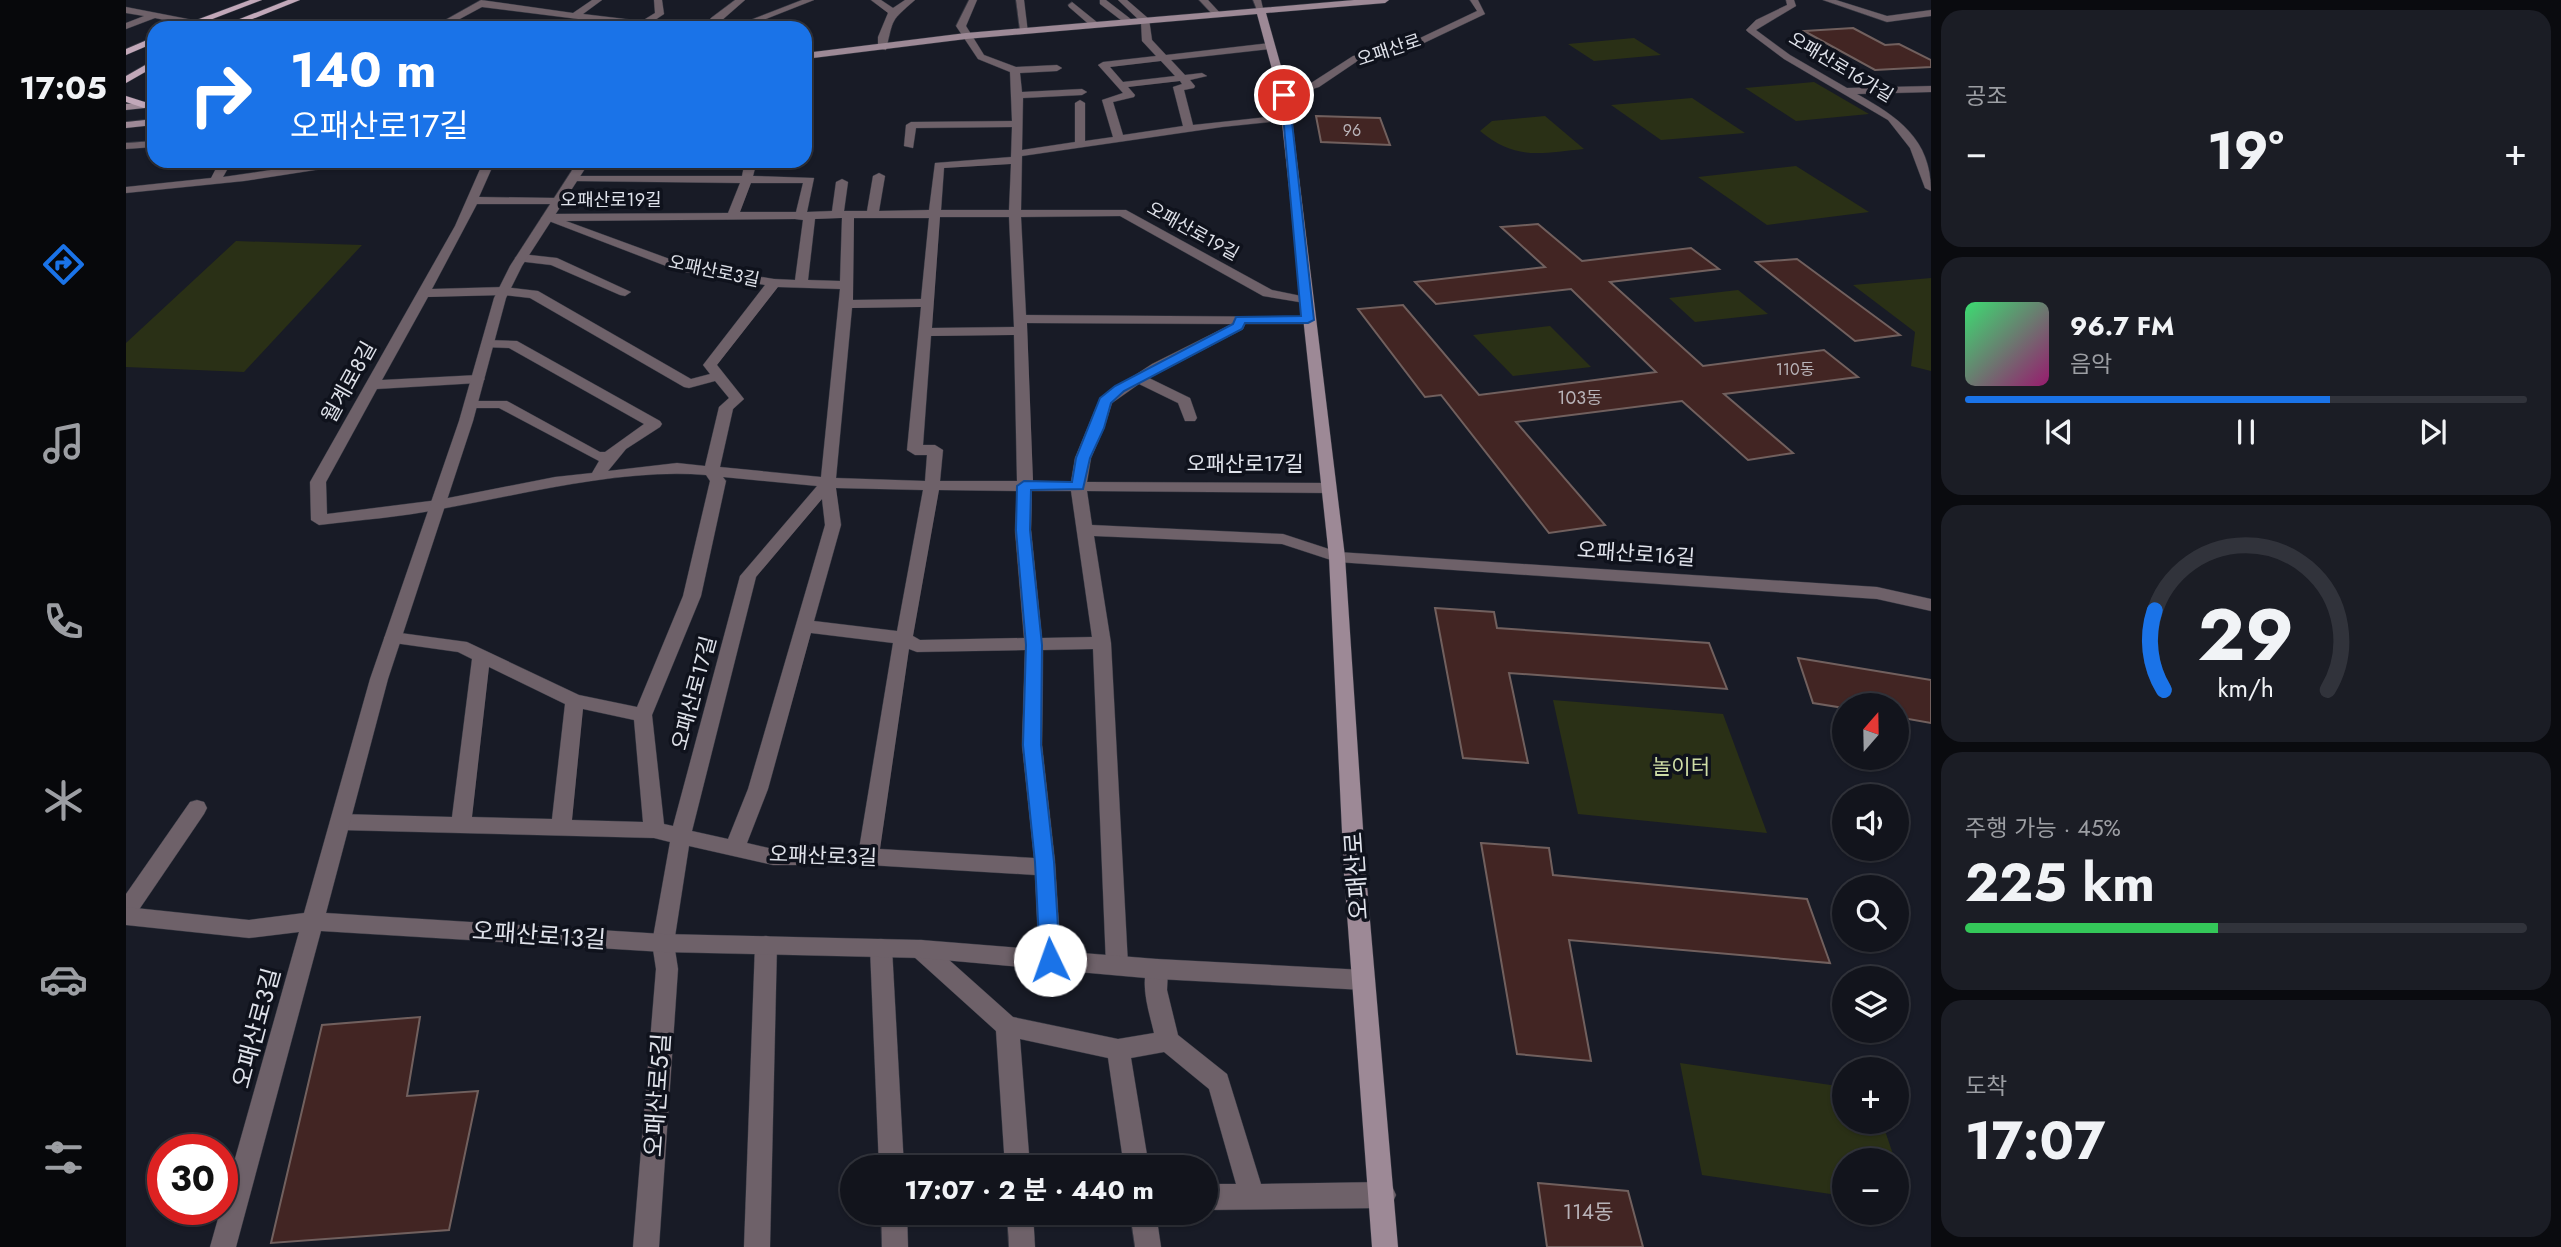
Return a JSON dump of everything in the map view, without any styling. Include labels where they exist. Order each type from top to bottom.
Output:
[{"type":"main road","points":[[199,21],[258,0]]},
{"type":"main road","points":[[240,21],[296,0]]},
{"type":"main road","points":[[812,55],[966,36],[1218,15],[1259,5],[1385,0]]},
{"type":"main road","name":"오패산로","points":[[1259,5],[1284,95],[1337,557],[1364,979],[1385,1247]]},
{"type":"main road","points":[[126,50],[147,42]]},
{"type":"main road","points":[[126,74],[147,64]]},
{"type":"main road","points":[[126,80],[147,66]]},
{"type":"main road","points":[[126,99],[147,104]]},
{"type":"main road","points":[[126,107],[147,105]]},
{"type":"main road","points":[[126,124],[147,122]]},
{"type":"street","points":[[522,9],[536,0]]},
{"type":"street","points":[[575,15],[598,0]]},
{"type":"street","points":[[648,21],[660,14],[658,0]]},
{"type":"street","points":[[713,21],[741,0]]},
{"type":"street","points":[[754,21],[810,0]]},
{"type":"street","points":[[875,0],[893,12]]},
{"type":"street","points":[[883,48],[883,37],[893,12],[911,0]]},
{"type":"street","points":[[973,0],[961,26],[981,57],[1015,70],[1057,68]]},
{"type":"street","points":[[1020,0],[1026,31]]},
{"type":"street","points":[[1122,0],[1146,21],[1147,41],[1190,86],[1178,87],[1189,129]]},
{"type":"street","points":[[1203,0],[1218,15]]},
{"type":"street","name":"오패산로","points":[[1284,95],[1315,85],[1356,58],[1402,50],[1482,12],[1474,0]]},
{"type":"street","name":"오패산로16가길","points":[[1790,0],[1792,6],[1759,22],[1751,30],[1787,57],[1892,118],[1915,147],[1931,188]]},
{"type":"street","points":[[1827,0],[1887,19],[1931,13]]},
{"type":"street","points":[[449,21],[484,2],[610,21]]},
{"type":"street","points":[[1103,2],[1129,22]]},
{"type":"street","points":[[1072,5],[1095,25]]},
{"type":"street","points":[[126,10],[182,21]]},
{"type":"street","points":[[126,26],[155,16]]},
{"type":"street","points":[[1119,139],[1107,100],[1130,95],[1104,65],[1270,46]]},
{"type":"street","points":[[1015,70],[1015,215],[1027,453],[1023,530],[1034,645],[1032,745],[1045,867],[1050,960]]},
{"type":"street","points":[[1121,85],[1202,76]]},
{"type":"street","points":[[1845,91],[1931,89]]},
{"type":"street","points":[[1017,95],[1081,97],[1080,145]]},
{"type":"street","points":[[868,857],[932,485],[935,450],[915,450],[939,165],[1016,157],[1119,139],[1286,118]]},
{"type":"street","points":[[909,146],[911,125],[1017,124]]},
{"type":"street","points":[[126,146],[147,144]]},
{"type":"street","points":[[215,181],[222,168]]},
{"type":"street","points":[[126,190],[305,168]]},
{"type":"street","name":"월계로8길","points":[[438,505],[319,520],[318,482],[461,226],[485,168]]},
{"type":"street","name":"오패산로3길","points":[[223,1247],[393,638],[471,404],[504,291],[521,258],[579,168]]},
{"type":"street","points":[[733,217],[750,168]]},
{"type":"street","points":[[573,178],[673,175],[810,180],[804,217],[801,285]]},
{"type":"street","points":[[873,216],[878,176]]},
{"type":"street","points":[[735,848],[758,789],[833,525],[828,482],[846,304],[842,182]]},
{"type":"street","points":[[472,200],[558,201]]},
{"type":"street","name":"오패산로19길","points":[[547,218],[1122,212],[1268,293],[1306,301]]},
{"type":"street","name":"오패산로3길","points":[[547,218],[683,268],[774,283],[845,285]]},
{"type":"street","points":[[521,258],[553,261],[625,292]]},
{"type":"street","points":[[422,293],[504,291],[533,294],[689,384],[718,376],[710,365],[774,283]]},
{"type":"street","points":[[846,304],[927,303]]},
{"type":"street","points":[[1117,965],[1102,643],[1078,486],[1083,458],[1097,428],[1105,401],[1138,379],[1238,326],[1240,320]]},
{"type":"street","points":[[925,332],[1020,325],[1308,320]]},
{"type":"street","points":[[488,344],[512,344],[655,424],[608,457],[601,466],[598,477]]},
{"type":"street","name":"오패산로17길","points":[[654,830],[643,715],[692,596],[718,481],[711,471],[726,407],[737,399],[718,376]]},
{"type":"street","points":[[371,384],[478,379]]},
{"type":"street","points":[[1138,379],[1185,401],[1190,418]]},
{"type":"street","points":[[471,404],[502,404],[597,456],[608,457]]},
{"type":"street","name":"오패산로17길","points":[[438,505],[555,482],[677,468],[828,482],[1328,488]]},
{"type":"street","name":"오패산로17길","points":[[663,943],[681,835],[748,576],[828,482]]},
{"type":"street","points":[[1085,530],[1283,539],[1337,557]]},
{"type":"street","name":"오패산로16길","points":[[1337,557],[1877,593],[1931,605]]},
{"type":"street","points":[[805,626],[904,638],[918,646],[1102,643]]},
{"type":"street","points":[[393,638],[461,646],[575,701],[643,715]]},
{"type":"street","points":[[461,825],[481,656]]},
{"type":"street","points":[[561,828],[575,701]]},
{"type":"street","points":[[126,913],[197,808]]},
{"type":"street","name":"오패산로3길","points":[[340,822],[654,830],[773,858],[868,857],[1045,867]]},
{"type":"street","name":"오패산로13길","points":[[126,913],[249,929],[313,921],[663,943],[922,949],[1157,969],[1364,979]]},
{"type":"street","name":"오패산로5길","points":[[646,1247],[667,969],[663,943]]},
{"type":"street","points":[[757,1247],[766,945]]},
{"type":"street","points":[[881,948],[891,1155]]},
{"type":"street","points":[[922,949],[1007,1026],[1118,1050],[1168,1041]]},
{"type":"street","points":[[1157,969],[1156,990],[1168,1041],[1219,1082],[1253,1198]]},
{"type":"street","points":[[1007,1026],[1016,1155]]},
{"type":"street","points":[[1118,1050],[1134,1155]]},
{"type":"street","points":[[1218,1197],[1383,1195]]},
{"type":"street","points":[[894,1225],[895,1247]]},
{"type":"street","points":[[1021,1225],[1022,1247]]},
{"type":"street","points":[[1145,1225],[1148,1247]]},
{"type":"green space","points":[[1634,38],[1661,55],[1594,61],[1568,44]]},
{"type":"green space","points":[[1814,82],[1869,114],[1796,121],[1745,88]]},
{"type":"green space","points":[[1692,98],[1745,133],[1661,140],[1611,105]]},
{"type":"green space","points":[[1545,116],[1584,149],[1542,153],[1517,151],[1493,141],[1480,131],[1492,121]]},
{"type":"green space","points":[[1796,166],[1869,212],[1767,225],[1698,177]]},
{"type":"green space","points":[[236,241],[362,245],[244,372],[126,367],[126,343]]},
{"type":"green space","points":[[1931,278],[1931,371],[1911,366],[1915,332],[1853,285]]},
{"type":"green space","points":[[1738,290],[1768,314],[1695,322],[1669,298]]},
{"type":"green space","points":[[1550,326],[1591,367],[1513,376],[1473,335]]},
{"type":"green space","name":"놀이터","points":[[1553,700],[1723,714],[1767,833],[1578,814]]},
{"type":"green space","points":[[1680,1063],[1832,1085],[1832,1134],[1886,1134],[1891,1148],[1832,1148],[1832,1194],[1702,1175]]},
{"type":"building","points":[[1853,28],[1885,45],[1899,44],[1931,60],[1931,67],[1875,70],[1804,31]]},
{"type":"building","points":[[1316,116],[1380,118],[1390,145],[1321,142]]},
{"type":"building","points":[[1538,224],[1582,261],[1691,248],[1719,269],[1610,282],[1703,366],[1824,350],[1858,377],[1724,394],[1793,453],[1748,460],[1682,401],[1516,422],[1605,525],[1549,533],[1441,395],[1425,397],[1358,309],[1403,305],[1479,395],[1656,372],[1571,289],[1436,304],[1415,282],[1545,267],[1501,227]]},
{"type":"building","points":[[1797,259],[1900,335],[1855,341],[1756,262]]},
{"type":"building","points":[[1435,608],[1494,612],[1497,628],[1709,643],[1727,689],[1509,673],[1528,763],[1463,758]]},
{"type":"building","points":[[1798,658],[1931,680],[1931,723],[1909,719],[1909,693],[1832,693],[1832,706],[1813,703]]},
{"type":"building","points":[[1481,843],[1549,848],[1553,875],[1807,899],[1830,963],[1569,940],[1591,1061],[1517,1054]]},
{"type":"building","points":[[420,1017],[407,1096],[478,1091],[449,1230],[271,1243],[322,1025]]},
{"type":"building","points":[[1538,1183],[1628,1191],[1643,1247],[1547,1247]]},
{"type":"route","points":[[1050,960],[1045,862],[1032,745],[1034,645],[1023,530],[1024,486],[1078,486],[1083,458],[1097,428],[1105,401],[1157,367],[1238,326],[1240,320],[1308,320],[1284,95]]}]
